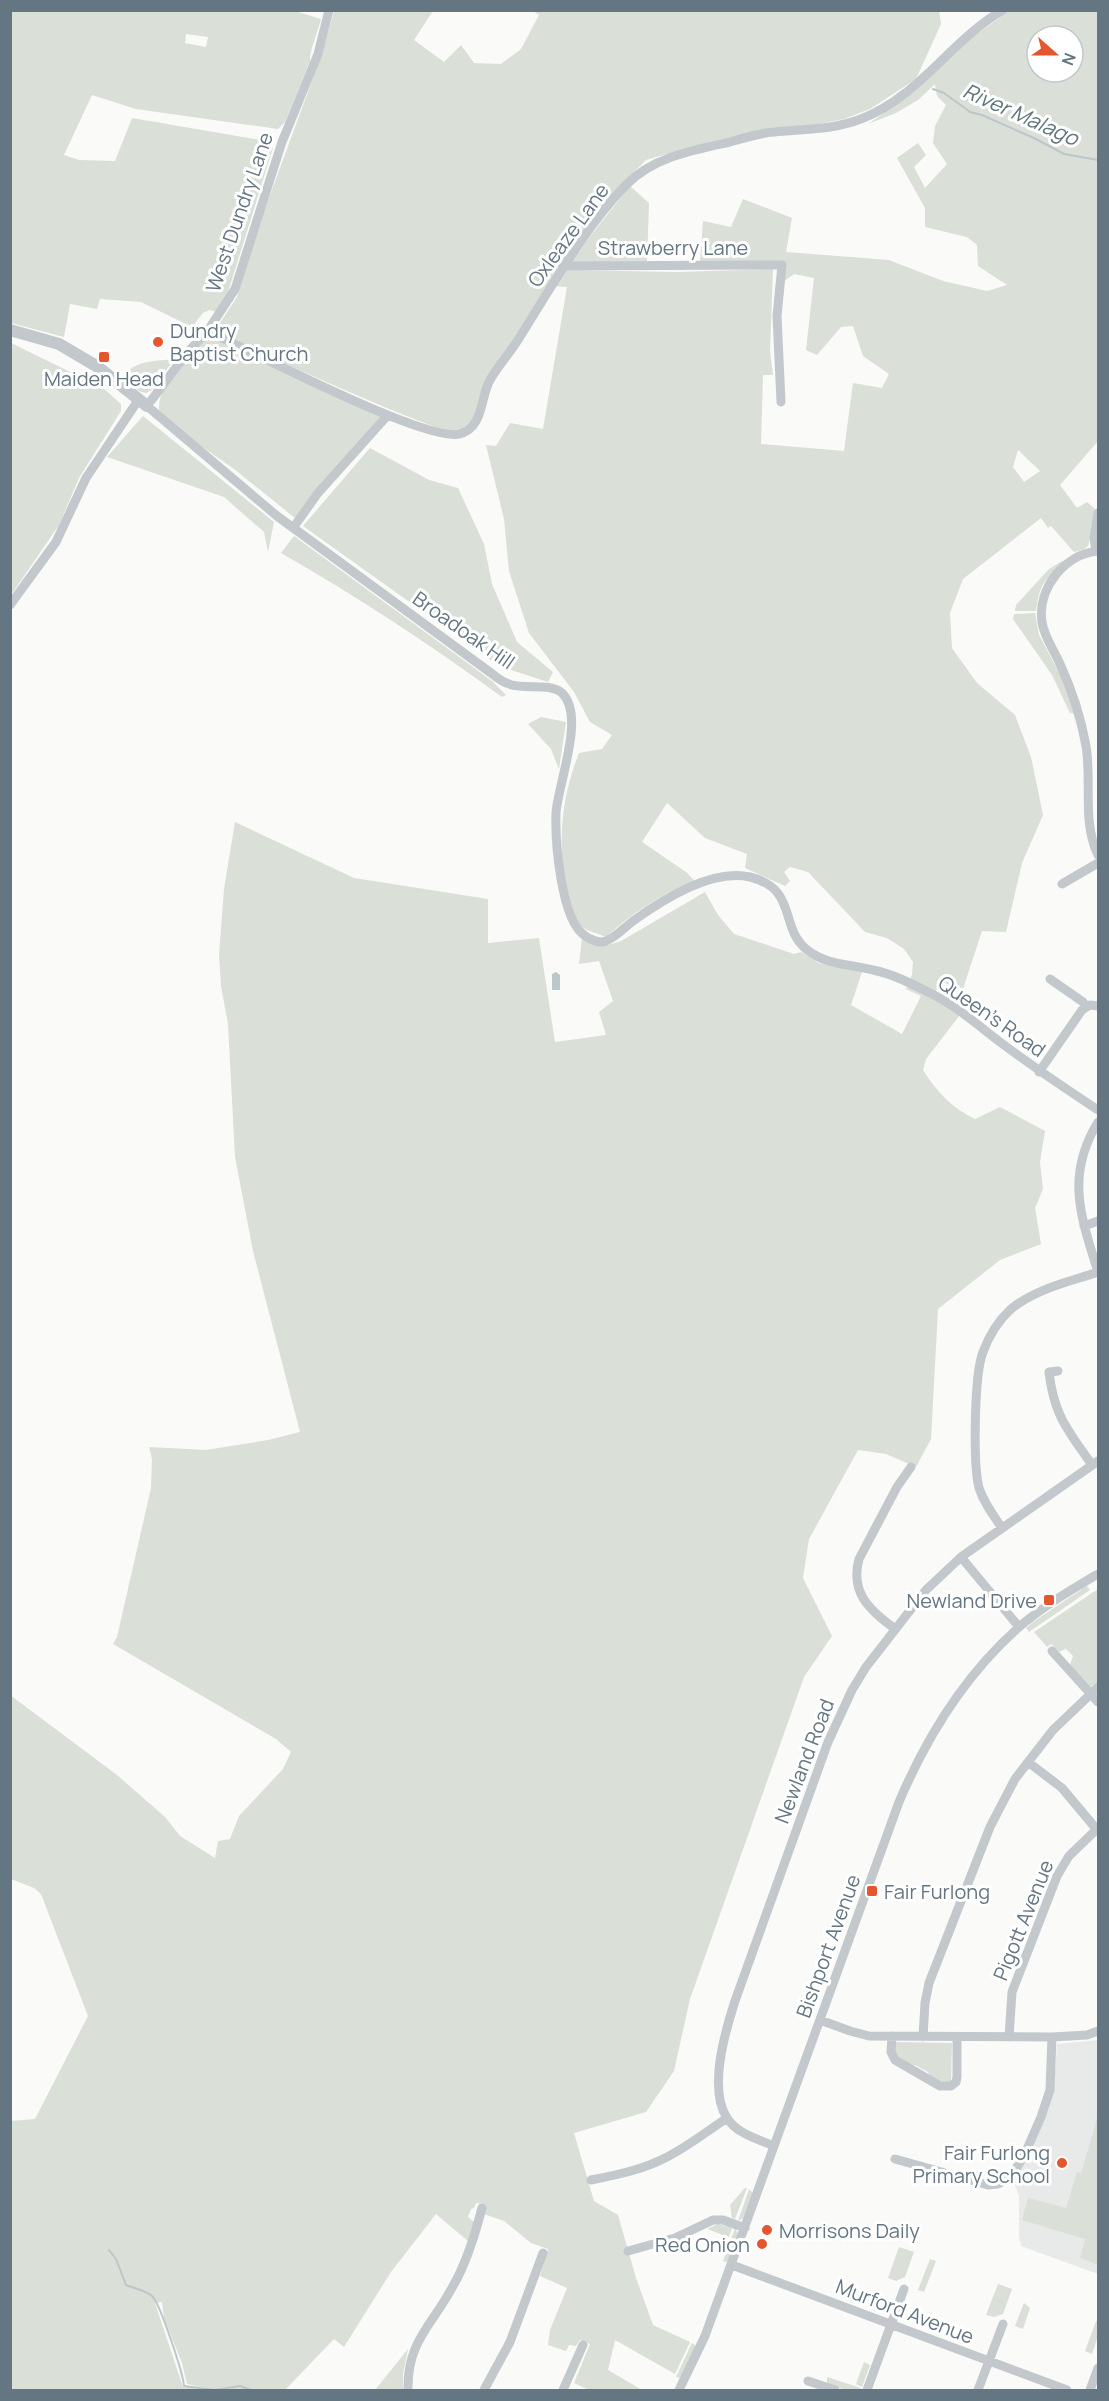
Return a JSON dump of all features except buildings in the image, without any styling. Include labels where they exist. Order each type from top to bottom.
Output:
[{"type":"street","name":"West Dundry Lane","points":[[10,605],[56,542],[86,478],[143,403],[208,329],[235,289],[282,142],[318,54],[329,10]]},
{"type":"street","name":"Oxleaze Lane","points":[[208,329],[222,338],[387,416],[451,434],[464,433],[478,420],[488,384],[519,339],[563,266],[626,185],[644,169],[693,150],[771,132],[842,126],[865,117],[890,104],[914,87],[963,40],[1003,10]]},
{"type":"street","name":"Strawberry Lane","points":[[563,266],[782,265],[777,316],[781,402]]},
{"type":"street","points":[[10,330],[59,344],[98,367],[143,403]]},
{"type":"street","name":"Broadoak Hill","points":[[143,403],[293,528],[500,680],[525,688],[552,688],[564,694],[571,711],[570,738],[559,790],[556,828],[563,891],[569,915],[574,926],[584,935],[594,941],[605,942],[678,892],[706,881],[735,876],[749,877],[763,882],[783,898],[803,947],[823,959]]},
{"type":"street","points":[[293,528],[318,493],[387,416]]},
{"type":"street","points":[[1098,513],[1095,538],[1097,551],[1078,556],[1056,573],[1045,595],[1041,612],[1044,632],[1064,674],[1082,726],[1089,766],[1091,831],[1098,855]]},
{"type":"street","points":[[1062,884],[1098,863]]},
{"type":"street","name":"Queen's Road","points":[[823,959],[875,970],[933,994],[1040,1072],[1098,1110]]},
{"type":"street","points":[[1050,979],[1083,1002],[1086,1007]]},
{"type":"street","points":[[1040,1072],[1082,1010],[1086,1007],[1098,1006]]},
{"type":"street","points":[[1002,1528],[988,1508],[976,1473],[978,1371],[982,1353],[999,1322],[1022,1301],[1037,1293],[1098,1272],[1078,1203],[1080,1168],[1087,1144],[1098,1122]]},
{"type":"street","points":[[1084,1226],[1098,1221]]},
{"type":"street","points":[[1049,1371],[1056,1408],[1063,1424],[1095,1463]]},
{"type":"street","name":"Newland Road","points":[[727,2118],[721,2104],[718,2084],[728,2025],[735,2001],[837,1720],[852,1690],[894,1628],[926,1590],[961,1557],[1095,1463]]},
{"type":"street","points":[[894,1628],[871,1611],[861,1599],[856,1585],[856,1569],[892,1485],[911,1467]]},
{"type":"street","points":[[961,1557],[1019,1627]]},
{"type":"street","name":"Bishport Avenue","points":[[679,2391],[705,2336],[732,2265],[899,1802],[917,1760],[939,1721],[988,1657],[1019,1627],[1098,1574]]},
{"type":"street","points":[[1052,1651],[1095,1690],[1098,1702]]},
{"type":"street","points":[[923,2037],[929,1983],[990,1827],[1015,1779],[1028,1762],[1053,1730],[1095,1690]]},
{"type":"street","points":[[1028,1762],[1062,1788],[1098,1830]]},
{"type":"street","name":"Pigott Avenue","points":[[1008,2037],[1012,1992],[1057,1876],[1069,1856],[1098,1830]]},
{"type":"street","points":[[820,2020],[869,2036],[1052,2037],[1087,2035],[1098,2031]]},
{"type":"street","points":[[892,2036],[891,2052],[895,2060],[940,2086],[946,2087],[956,2082],[957,2038]]},
{"type":"street","points":[[897,2170],[898,2159],[988,2185],[998,2184],[1010,2178],[1024,2156],[1050,2090],[1052,2037]]},
{"type":"street","points":[[595,2176],[632,2171],[663,2160],[727,2118],[742,2132],[774,2146]]},
{"type":"street","points":[[408,2391],[408,2371],[415,2345],[457,2280],[469,2252],[478,2213]]},
{"type":"street","points":[[628,2251],[675,2238],[713,2220],[723,2220],[745,2228]]},
{"type":"street","points":[[637,2238],[639,2248]]},
{"type":"street","points":[[484,2391],[510,2342],[538,2257]]},
{"type":"street","name":"Murford Avenue","points":[[732,2265],[1066,2391]]},
{"type":"street","points":[[867,2391],[904,2289]]},
{"type":"street","points":[[978,2391],[1003,2324]]},
{"type":"street","points":[[563,2391],[578,2350]]},
{"type":"street","points":[[1090,2391],[1098,2368]]},
{"type":"street","points":[[808,2381],[834,2391]]},
{"type":"shaded area","points":[[292,10],[321,19],[310,61],[285,122],[278,129],[136,109],[92,95],[64,155],[79,160],[115,161],[132,118],[261,140],[273,148],[228,292],[217,312],[209,310],[203,313],[192,327],[141,302],[100,299],[97,309],[70,304],[64,337],[11,323],[10,11]],"holes":[[[186,34],[208,37],[206,47],[185,43]]]},
{"type":"shaded area","points":[[939,10],[941,24],[916,79],[870,109],[844,119],[814,125],[770,128],[646,160],[621,185],[561,263],[516,335],[470,426],[451,433],[434,427],[277,360],[216,329],[237,297],[249,252],[323,51],[334,11],[433,11],[414,40],[444,62],[461,45],[474,63],[501,64],[521,49],[539,15],[533,11]]},
{"type":"shaded area","points":[[1009,11],[1098,11],[1098,441],[1060,485],[1077,508],[1087,502],[1095,509],[1087,547],[1074,552],[1051,526],[1048,528],[1041,518],[963,579],[950,613],[952,648],[977,683],[1015,715],[1031,757],[1043,815],[1022,863],[1006,932],[982,931],[963,989],[939,981],[934,998],[960,1015],[926,1059],[923,1070],[946,1099],[975,1119],[1000,1107],[1045,1131],[1040,1162],[1043,1189],[1035,1208],[1041,1244],[1000,1260],[938,1309],[931,1439],[916,1467],[886,1454],[858,1450],[809,1539],[803,1578],[832,1636],[804,1677],[690,1999],[674,2071],[646,2112],[574,2133],[594,2201],[618,2215],[636,2278],[653,2325],[690,2342],[675,2374],[615,2340],[608,2370],[642,2390],[589,2390],[574,2383],[590,2344],[580,2340],[576,2346],[569,2345],[566,2351],[548,2345],[550,2330],[567,2288],[540,2276],[548,2249],[531,2243],[504,2221],[484,2214],[484,2204],[476,2203],[468,2217],[474,2222],[469,2242],[436,2214],[391,2272],[344,2347],[334,2339],[285,2390],[11,2390],[11,2121],[35,2119],[88,2016],[41,1894],[34,1888],[11,1879],[10,1695],[117,1775],[165,1817],[180,1836],[215,1858],[218,1841],[230,1839],[239,1816],[283,1769],[291,1752],[276,1739],[113,1644],[117,1637],[151,1488],[152,1459],[149,1447],[206,1450],[268,1440],[300,1432],[253,1251],[235,1157],[228,1024],[221,986],[219,955],[224,889],[235,822],[354,878],[488,899],[488,943],[539,938],[555,1042],[606,1035],[599,1012],[613,1001],[599,961],[579,964],[582,938],[601,945],[621,941],[705,892],[718,915],[734,934],[794,954],[801,952],[819,963],[862,972],[851,1005],[902,1034],[921,996],[906,989],[912,975],[913,962],[904,949],[887,938],[865,932],[808,872],[790,867],[784,872],[790,881],[785,886],[745,868],[747,854],[705,838],[667,803],[642,842],[686,872],[695,881],[648,905],[606,937],[583,928],[577,923],[569,905],[562,857],[562,822],[568,787],[579,753],[602,749],[612,735],[590,722],[574,692],[529,633],[509,571],[504,519],[486,445],[496,446],[510,423],[543,429],[567,287],[554,286],[565,270],[678,272],[773,269],[770,351],[773,375],[763,375],[761,444],[844,451],[853,383],[882,388],[889,374],[863,356],[853,326],[841,327],[817,355],[806,350],[814,278],[794,274],[783,282],[785,263],[700,261],[703,221],[731,227],[743,199],[792,218],[786,252],[889,260],[943,281],[987,291],[1007,285],[978,266],[977,245],[967,237],[925,227],[925,208],[897,158],[918,143],[926,155],[914,167],[925,188],[947,164],[933,143],[935,126],[946,105],[937,96],[935,84],[918,100],[896,113],[868,124],[911,94],[967,41]],"holes":[[[1018,450],[1040,471],[1024,482],[1013,467]],[[162,2302],[164,2318],[182,2363],[187,2384],[210,2389],[183,2387],[155,2303]]]},
{"type":"shaded area","points":[[630,186],[649,203],[647,261],[569,263]]},
{"type":"shaded area","points":[[212,336],[381,416],[295,518],[234,469],[181,432],[159,410],[163,389],[175,370],[206,337]]},
{"type":"shaded area","points":[[11,343],[103,388],[121,404],[121,411],[79,478],[59,525],[11,595]]},
{"type":"shaded area","points":[[174,359],[153,389],[146,393],[133,387],[126,378],[125,375],[135,366]]},
{"type":"shaded area","points":[[143,416],[274,522],[268,552],[264,532],[224,497],[107,457]]},
{"type":"shaded area","points":[[370,448],[429,480],[458,488],[484,544],[492,584],[517,642],[553,672],[548,682],[499,666],[303,526]]},
{"type":"shaded area","points":[[294,536],[492,681],[506,695],[502,697],[394,622],[281,553]]},
{"type":"shaded area","points":[[1062,561],[1063,563],[1041,588],[1036,611],[1015,611],[1016,605],[1049,569]]},
{"type":"shaded area","points":[[1035,613],[1039,635],[1062,678],[1075,714],[1070,713],[1052,675],[1013,619],[1014,614]]},
{"type":"shaded area","points":[[541,717],[566,722],[559,769],[551,749],[528,724]]},
{"type":"shaded area","points":[[556,972],[560,975],[560,990],[552,990],[552,974]]},
{"type":"shaded area","points":[[1085,1583],[1090,1590],[1029,1632],[1026,1628],[1082,1589]]},
{"type":"shaded area","points":[[1098,1589],[1098,1682],[1090,1687],[1070,1665],[1073,1656],[1066,1649],[1059,1652],[1051,1644],[1047,1647],[1034,1632]]},
{"type":"shaded area","name":"Fair Furlong Primary School","points":[[1098,2040],[1098,2274],[1021,2246],[1019,2196],[1014,2183],[1048,2111],[1054,2089],[1057,2044]]},
{"type":"shaded area","points":[[894,2042],[952,2043],[951,2082],[946,2083],[930,2077],[928,2072],[915,2065],[910,2066],[896,2059]]},
{"type":"shaded area","points":[[1098,2116],[1098,2265],[1080,2258],[1085,2239],[1022,2220],[1028,2198],[1066,2208],[1077,2172],[1081,2173]]},
{"type":"shaded area","points":[[747,2188],[735,2219],[732,2218],[730,2205]]},
{"type":"shaded area","points":[[749,2189],[753,2193],[743,2218],[738,2221]]},
{"type":"shaded area","points":[[718,2224],[732,2228],[729,2237],[707,2229]]},
{"type":"shaded area","points":[[735,2228],[738,2234],[728,2261],[725,2262],[723,2261]]},
{"type":"shaded area","points":[[899,2247],[914,2252],[905,2277],[896,2281],[888,2278]]},
{"type":"shaded area","points":[[930,2259],[936,2261],[924,2292],[918,2290]]},
{"type":"shaded area","points":[[998,2284],[1012,2289],[1003,2314],[994,2317],[986,2315]]},
{"type":"shaded area","points":[[1024,2303],[1030,2308],[1023,2329],[1015,2326]]},
{"type":"shaded area","points":[[1096,2321],[1098,2322],[1098,2336],[1092,2354],[1085,2351]]},
{"type":"shaded area","points":[[692,2343],[696,2346],[681,2378],[676,2377]]},
{"type":"shaded area","points":[[408,2349],[403,2374],[403,2390],[375,2390]]},
{"type":"shaded area","points":[[864,2362],[870,2365],[862,2387],[856,2384]]},
{"type":"shaded area","points":[[827,2377],[861,2388],[860,2390],[846,2390],[827,2384]]},
{"type":"waterway","name":"River Malago","points":[[933,89],[944,93],[970,112],[1036,139],[1064,154],[1098,160]]},
{"type":"waterway","points":[[109,2250],[116,2259],[126,2285],[142,2290],[156,2301],[171,2339],[184,2386],[215,2390],[240,2386],[251,2390]]},
{"type":"place","name":"Dundry Baptist Church","points":[[158,342]]},
{"type":"place","name":"Maiden Head","points":[[104,357]]},
{"type":"place","name":"Newland Drive","points":[[1049,1600]]},
{"type":"place","name":"Fair Furlong","points":[[872,1891]]},
{"type":"place","name":"Fair Furlong Primary School","points":[[1062,2163]]},
{"type":"place","name":"Morrisons Daily","points":[[767,2230]]},
{"type":"place","name":"Red Onion","points":[[762,2244]]}]
